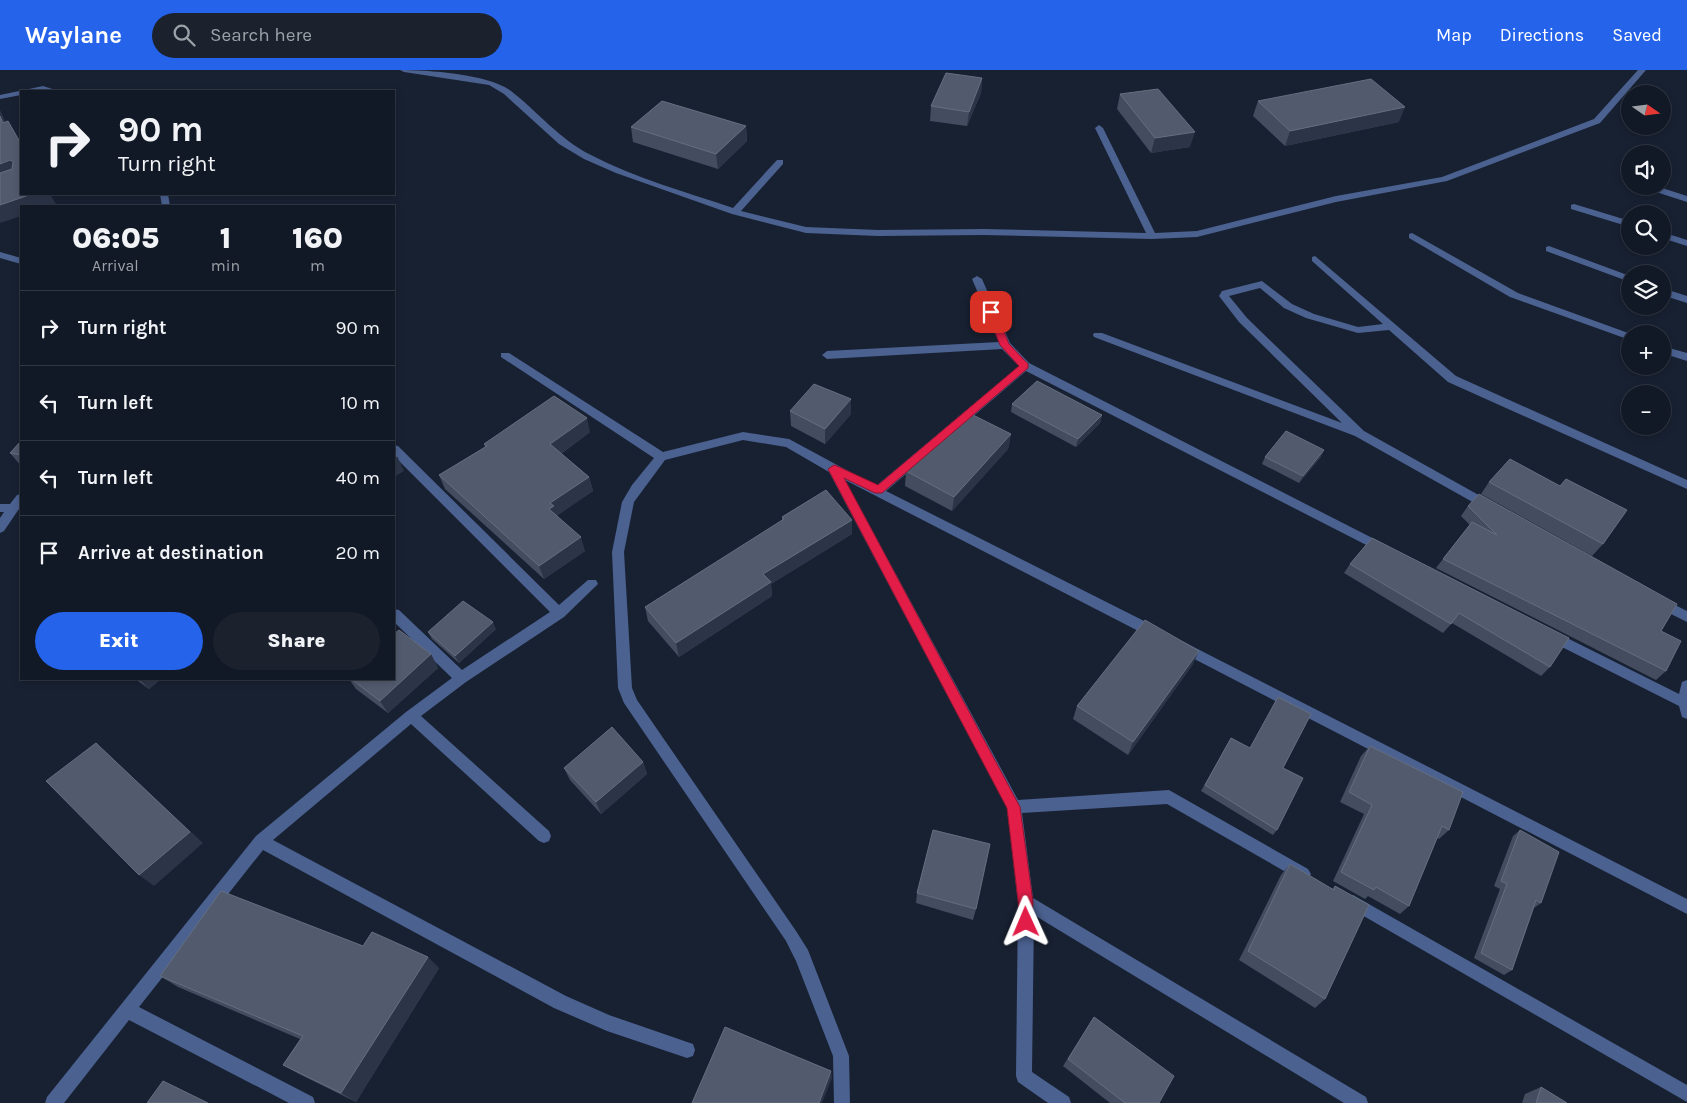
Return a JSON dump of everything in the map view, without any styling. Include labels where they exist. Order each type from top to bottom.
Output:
[{"type":"street","points":[[404,70],[491,83],[507,92],[562,142],[587,157],[619,171],[735,212],[806,230],[878,234],[984,232],[1152,236],[1197,234],[1336,199],[1444,179],[1597,121],[1642,70]]},
{"type":"street","points":[[32,90],[43,88],[51,90]]},
{"type":"street","points":[[0,96],[20,92]]},
{"type":"street","points":[[1099,128],[1152,236]]},
{"type":"street","points":[[735,212],[780,162]]},
{"type":"street","points":[[1671,194],[1687,199]]},
{"type":"street","points":[[1574,207],[1621,221]]},
{"type":"street","points":[[1412,236],[1514,296],[1621,334]]},
{"type":"street","points":[[1671,238],[1687,243]]},
{"type":"street","points":[[1549,249],[1621,276]]},
{"type":"street","points":[[0,255],[20,261]]},
{"type":"street","points":[[1316,260],[1452,380],[1687,486]]},
{"type":"street","points":[[977,279],[1005,345],[1024,366],[1394,555]]},
{"type":"street","points":[[1360,434],[1243,320],[1224,296],[1226,293],[1262,284],[1288,306],[1310,316],[1358,330],[1390,326]]},
{"type":"street","points":[[1671,294],[1687,300]]},
{"type":"street","points":[[1098,335],[1360,434],[1498,511]]},
{"type":"street","points":[[827,355],[1005,345]]},
{"type":"street","points":[[1671,352],[1687,357]]},
{"type":"street","points":[[506,355],[661,457]]},
{"type":"street","points":[[879,490],[1024,366]]},
{"type":"street","points":[[842,1103],[841,1056],[802,956],[791,936],[631,704],[625,688],[618,552],[628,502],[636,488],[661,457],[743,436],[789,444],[834,469],[879,490],[1687,907]]},
{"type":"street","points":[[395,450],[559,613]]},
{"type":"street","points":[[834,469],[1014,807],[1026,902],[1024,1076],[1063,1103]]},
{"type":"street","points":[[0,528],[20,499]]},
{"type":"street","points":[[0,508],[13,508]]},
{"type":"street","points":[[53,1103],[261,841],[411,716],[461,678],[559,613],[592,584]]},
{"type":"street","points":[[1653,598],[1687,618]]},
{"type":"street","points":[[395,615],[461,678]]},
{"type":"street","points":[[1544,631],[1686,708],[1687,686]]},
{"type":"street","points":[[411,716],[544,836]]},
{"type":"street","points":[[1014,807],[1169,797],[1316,881]]},
{"type":"street","points":[[261,841],[560,1002],[606,1023],[687,1050]]},
{"type":"street","points":[[1342,896],[1687,1094]]},
{"type":"street","points":[[1026,902],[1360,1103]]},
{"type":"street","points":[[127,1010],[307,1103]]},
{"type":"building","points":[[946,73],[982,78],[969,112],[931,106]]},
{"type":"building","points":[[1371,79],[1405,107],[1290,131],[1258,101]]},
{"type":"building","points":[[1158,89],[1195,132],[1155,138],[1120,94]]},
{"type":"building","points":[[662,101],[746,126],[716,154],[631,127]]},
{"type":"building","points":[[0,116],[3,123],[8,121],[20,142],[20,195],[29,195],[0,205],[0,173],[12,169],[13,162],[10,160],[0,164]]},
{"type":"building","points":[[1037,381],[1102,415],[1078,439],[1012,404]]},
{"type":"building","points":[[814,384],[851,399],[825,429],[790,411]]},
{"type":"building","points":[[554,396],[587,418],[550,444],[589,477],[550,503],[554,506],[549,509],[581,537],[539,566],[439,475],[487,446],[484,444]]},
{"type":"building","points":[[967,412],[1011,434],[954,497],[906,471],[937,438],[940,440]]},
{"type":"building","points":[[1286,431],[1324,450],[1303,476],[1265,457]]},
{"type":"building","points":[[20,442],[20,455],[10,453]]},
{"type":"building","points":[[1510,459],[1560,486],[1566,479],[1627,510],[1603,544],[1489,482]]},
{"type":"building","points":[[826,490],[852,520],[763,574],[771,582],[676,643],[645,607],[784,519],[782,517]]},
{"type":"building","points":[[1479,494],[1677,604],[1661,631],[1681,641],[1666,671],[1443,559],[1472,522],[1497,535],[1468,506]]},
{"type":"building","points":[[1372,538],[1569,638],[1550,667],[1459,613],[1451,624],[1350,564]]},
{"type":"building","points":[[463,601],[493,622],[455,656],[428,632]]},
{"type":"building","points":[[1145,620],[1199,651],[1133,742],[1077,706]]},
{"type":"building","points":[[399,630],[431,654],[380,701],[352,680],[395,680],[395,633]]},
{"type":"building","points":[[1278,697],[1311,714],[1283,768],[1303,778],[1277,830],[1205,785],[1231,738],[1250,748]]},
{"type":"building","points":[[612,727],[643,762],[596,802],[564,768]]},
{"type":"building","points":[[96,743],[190,832],[139,875],[46,781]]},
{"type":"building","points":[[1370,746],[1463,792],[1449,830],[1442,826],[1409,906],[1376,887],[1374,890],[1341,872],[1372,805],[1349,792]]},
{"type":"building","points":[[933,830],[990,844],[976,909],[917,893]]},
{"type":"building","points":[[1520,830],[1559,852],[1541,903],[1536,900],[1512,970],[1481,953],[1507,884],[1501,881]]},
{"type":"building","points":[[1290,864],[1334,890],[1335,886],[1369,905],[1325,999],[1248,951]]},
{"type":"building","points":[[221,891],[363,946],[372,932],[428,957],[341,1093],[283,1065],[303,1036],[160,976]]},
{"type":"building","points":[[1094,1017],[1174,1076],[1159,1103],[1125,1103],[1068,1059]]},
{"type":"building","points":[[725,1027],[831,1071],[819,1103],[692,1103]]},
{"type":"building","points":[[163,1081],[208,1103],[147,1103]]},
{"type":"building","points":[[1541,1087],[1567,1103],[1536,1103]]},
{"type":"route","points":[[991,312],[1005,345],[1024,366],[879,490],[834,469],[1014,807],[1026,902],[1026,922]]}]
